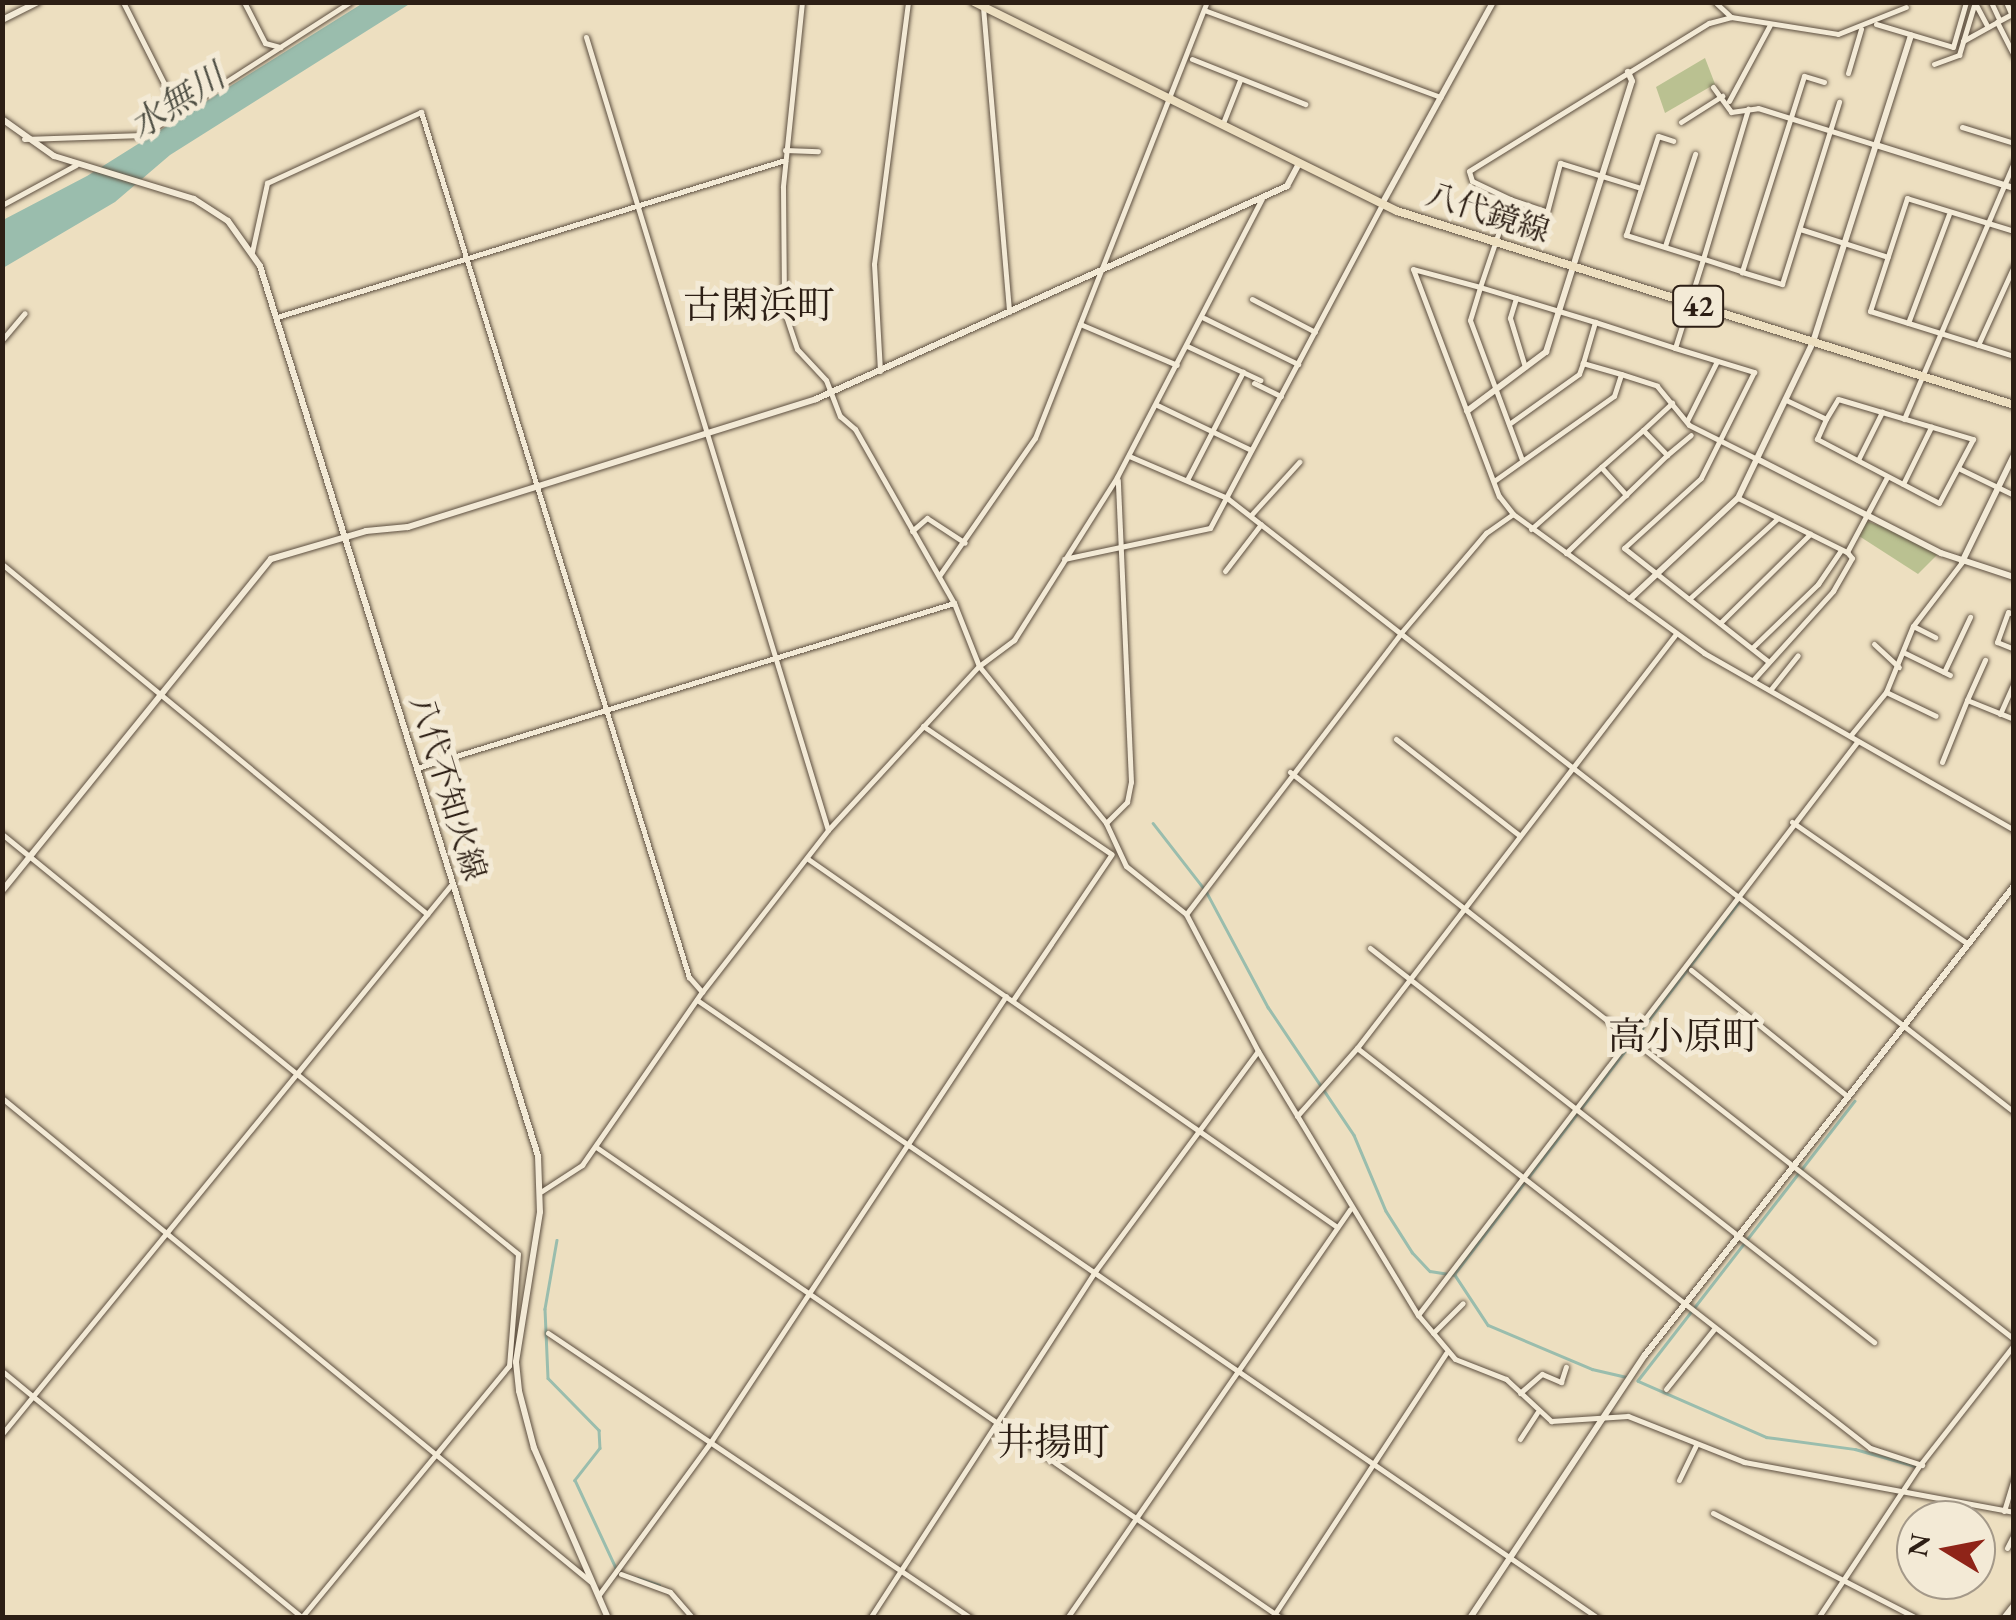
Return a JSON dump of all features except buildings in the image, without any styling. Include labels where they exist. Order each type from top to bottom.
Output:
[{"type":"main road","points":[[2,20],[38,2]]},
{"type":"main road","points":[[1382,204],[1493,2]]},
{"type":"main road","name":"八代鏡線","points":[[984,6],[1382,204],[2014,405]]},
{"type":"main road","points":[[1630,599],[1738,498],[1813,342],[1911,35]]},
{"type":"main road","points":[[1467,411],[1546,352],[1632,81],[1628,72]]},
{"type":"main road","name":"八代不知火線","points":[[2,119],[24,140],[79,165],[194,199],[228,221],[252,252],[277,317],[451,885],[533,1136],[542,1191],[513,1364],[534,1448],[608,1618]]},
{"type":"main road","points":[[1876,145],[2014,188]]},
{"type":"main road","points":[[2,891],[272,559],[408,527],[831,392],[1287,186],[1299,164]]},
{"type":"main road","points":[[1962,562],[2014,456]]},
{"type":"main road","points":[[1757,459],[1962,562],[2014,577]]},
{"type":"main road","points":[[1470,1618],[1606,1414],[1743,1239],[1847,1096],[2014,886]]},
{"type":"main road","points":[[2004,1618],[2014,1605]]},
{"type":"street","points":[[123,2],[172,100]]},
{"type":"street","points":[[244,2],[265,43],[280,47]]},
{"type":"street","points":[[24,140],[143,135],[350,2]]},
{"type":"street","points":[[598,1596],[620,1574],[810,1296],[907,1140],[1113,853],[1106,823],[979,666],[939,576],[831,392],[797,349],[784,310],[785,150],[802,2]]},
{"type":"street","points":[[880,370],[874,264],[908,2]]},
{"type":"street","points":[[1715,2],[1731,16],[1818,35],[1876,24],[1906,7]]},
{"type":"street","points":[[1876,24],[1953,47],[1966,2]]},
{"type":"street","points":[[1975,2],[1988,27]]},
{"type":"street","points":[[1934,64],[1958,56],[1975,2]]},
{"type":"street","points":[[1990,2],[2014,56]]},
{"type":"street","points":[[1964,40],[2012,13],[2006,2]]},
{"type":"street","points":[[984,6],[1009,312]]},
{"type":"street","points":[[939,576],[1036,438],[1165,98],[1205,6],[1442,97]]},
{"type":"street","points":[[1642,188],[1560,163],[1547,212],[1472,181],[1469,171],[1628,72],[1731,16]]},
{"type":"street","points":[[1770,25],[1730,101],[1731,112],[1748,110],[1789,118],[1876,145]]},
{"type":"street","points":[[1848,73],[1861,28]]},
{"type":"street","points":[[2004,36],[2014,31]]},
{"type":"street","points":[[586,38],[828,830]]},
{"type":"street","points":[[1192,59],[1304,104]]},
{"type":"street","points":[[1742,272],[1804,76],[1824,82]]},
{"type":"street","points":[[1222,124],[1240,78]]},
{"type":"street","points":[[1713,87],[1730,101]]},
{"type":"street","points":[[1681,122],[1722,96]]},
{"type":"street","points":[[1673,141],[1658,136],[1626,235],[1782,284],[1839,102]]},
{"type":"street","points":[[1675,348],[1748,110]]},
{"type":"street","points":[[252,252],[266,183],[421,112],[688,977],[702,992]]},
{"type":"street","points":[[1962,126],[2014,143]]},
{"type":"street","points":[[785,150],[818,152]]},
{"type":"street","points":[[1664,246],[1695,154]]},
{"type":"street","points":[[277,317],[785,160]]},
{"type":"street","points":[[1904,418],[2014,162]]},
{"type":"street","points":[[2,205],[79,165]]},
{"type":"street","points":[[542,1191],[582,1165],[696,1000],[828,830],[979,666],[1014,640],[1129,456],[1204,318],[1262,198]]},
{"type":"street","points":[[2014,232],[1906,198],[1870,311],[2014,356]]},
{"type":"street","points":[[1510,199],[1470,320],[1522,460]]},
{"type":"street","points":[[1061,561],[1122,545],[1199,534],[1220,516],[1249,449],[1382,204]]},
{"type":"street","points":[[1908,323],[1950,213]]},
{"type":"street","points":[[1799,229],[1888,256]]},
{"type":"street","points":[[1978,345],[2014,266]]},
{"type":"street","points":[[1769,662],[1624,548],[1702,478],[1754,372],[1413,268],[1494,480],[1513,514],[1675,634],[2014,830]]},
{"type":"street","points":[[1516,298],[1510,318],[1525,366]]},
{"type":"street","points":[[1252,299],[1315,332]]},
{"type":"street","points":[[2,340],[25,313]]},
{"type":"street","points":[[1204,318],[1298,364]]},
{"type":"street","points":[[1510,424],[1579,374],[1595,322]]},
{"type":"street","points":[[1080,324],[1177,365]]},
{"type":"street","points":[[1188,346],[1243,372],[1281,396]]},
{"type":"street","points":[[1686,422],[1716,361]]},
{"type":"street","points":[[1583,363],[1658,386],[1686,422],[1757,459]]},
{"type":"street","points":[[1186,481],[1243,372]]},
{"type":"street","points":[[1494,480],[1614,396],[1621,374]]},
{"type":"street","points":[[1838,398],[1882,412],[1973,439],[1939,503],[1817,439],[1838,398]]},
{"type":"street","points":[[1786,400],[1826,419]]},
{"type":"street","points":[[1531,529],[1672,403]]},
{"type":"street","points":[[1157,405],[1249,449]]},
{"type":"street","points":[[1858,460],[1882,412]]},
{"type":"street","points":[[1904,484],[1931,427]]},
{"type":"street","points":[[1643,430],[1667,456]]},
{"type":"street","points":[[1566,552],[1691,435]]},
{"type":"street","points":[[1129,456],[1227,498],[2014,1112]]},
{"type":"street","points":[[1251,516],[1299,462]]},
{"type":"street","points":[[1601,467],[1626,494]]},
{"type":"street","points":[[1958,468],[2014,495]]},
{"type":"street","points":[[1753,647],[1818,584],[1844,551],[1888,476]]},
{"type":"street","points":[[1106,823],[1127,802],[1131,782],[1117,477]]},
{"type":"street","points":[[1738,498],[1852,558],[1833,591],[1754,680]]},
{"type":"street","points":[[1186,914],[1290,772],[1400,634],[1486,532],[1513,514]]},
{"type":"street","points":[[912,531],[927,518],[965,543]]},
{"type":"street","points":[[1689,599],[1778,518]]},
{"type":"street","points":[[1224,572],[1262,524]]},
{"type":"street","points":[[1720,623],[1810,534]]},
{"type":"street","points":[[1850,736],[1886,692],[1906,653],[1913,626],[1962,562]]},
{"type":"street","points":[[2,564],[163,692],[428,914]]},
{"type":"street","points":[[416,769],[954,603]]},
{"type":"street","points":[[2014,614],[2008,612],[1997,642],[2014,649]]},
{"type":"street","points":[[1906,653],[1947,673],[1970,617]]},
{"type":"street","points":[[1913,626],[1935,637]]},
{"type":"street","points":[[1297,1116],[1357,1048],[1408,976],[1675,634]]},
{"type":"street","points":[[1874,644],[1899,667]]},
{"type":"street","points":[[1771,689],[1798,656]]},
{"type":"street","points":[[1942,762],[1985,660]]},
{"type":"street","points":[[2000,714],[2014,683]]},
{"type":"street","points":[[1886,692],[1936,716]]},
{"type":"street","points":[[1967,700],[2014,719]]},
{"type":"street","points":[[922,726],[1113,853],[1186,914],[1258,1051],[1350,1209],[1418,1315],[1447,1351],[1498,1374],[1537,1413],[1574,1424],[1606,1414],[1744,1462],[2014,1512]]},
{"type":"street","points":[[1396,740],[1519,835]]},
{"type":"street","points":[[1418,1315],[1579,1110],[1792,822],[1857,741]]},
{"type":"street","points":[[1290,772],[1464,904],[2014,1342],[1922,1465],[1818,1618]]},
{"type":"street","points":[[1792,822],[1968,944]]},
{"type":"street","points":[[2,834],[518,1254],[513,1364],[302,1617],[2,1372]]},
{"type":"street","points":[[808,859],[1338,1227]]},
{"type":"street","points":[[2,1434],[451,885]]},
{"type":"street","points":[[1370,948],[1874,1342]]},
{"type":"street","points":[[1690,970],[1847,1096]]},
{"type":"street","points":[[696,1000],[907,1140],[1234,1370],[1373,1460],[1598,1618]]},
{"type":"street","points":[[1357,1048],[1870,1448],[1922,1465]]},
{"type":"street","points":[[870,1618],[1096,1270],[1258,1051]]},
{"type":"street","points":[[2,1098],[591,1582]]},
{"type":"street","points":[[596,1146],[1276,1616],[1373,1460],[1447,1351]]},
{"type":"street","points":[[1067,1618],[1234,1370],[1350,1209]]},
{"type":"street","points":[[1433,1333],[1464,1303]]},
{"type":"street","points":[[1666,1389],[1714,1329]]},
{"type":"street","points":[[548,1332],[970,1618]]},
{"type":"street","points":[[1520,1393],[1540,1372],[1560,1382],[1566,1367]]},
{"type":"street","points":[[1520,1439],[1537,1413]]},
{"type":"street","points":[[1679,1480],[1686,1473],[1696,1445]]},
{"type":"street","points":[[2004,1511],[2014,1478]]},
{"type":"street","points":[[1714,1513],[1846,1578],[1916,1618]]},
{"type":"street","points":[[2007,1548],[2014,1534]]},
{"type":"street","points":[[620,1574],[670,1592],[692,1618]]},
{"type":"shaded area","points":[[363,3],[411,3],[170,155],[115,202],[3,268],[3,220],[87,176]]},
{"type":"shaded area","points":[[1705,58],[1715,84],[1665,113],[1656,87]]},
{"type":"shaded area","points":[[1866,521],[1896,531],[1938,554],[1918,574],[1859,536]]},
{"type":"waterway","points":[[1153,823],[1206,891],[1268,1007],[1354,1135],[1386,1211],[1412,1252],[1430,1271],[1455,1275],[1488,1325],[1592,1369],[1626,1377]]},
{"type":"waterway","points":[[1455,1273],[1739,902]]},
{"type":"waterway","points":[[1855,1101],[1638,1381],[1766,1437],[1855,1449],[1915,1466]]},
{"type":"waterway","points":[[557,1240],[545,1309],[548,1378],[599,1430],[600,1448],[575,1480],[617,1570]]},
{"type":"waterway","points":[[638,1578],[659,1585]]},
{"type":"district","name":"古閑浜町","points":[[759,305]]},
{"type":"district","name":"高小原町","points":[[1684,1036]]},
{"type":"district","name":"井揚町","points":[[1053,1442]]},
{"type":"water label","name":"水無川","points":[[177,101]]}]
